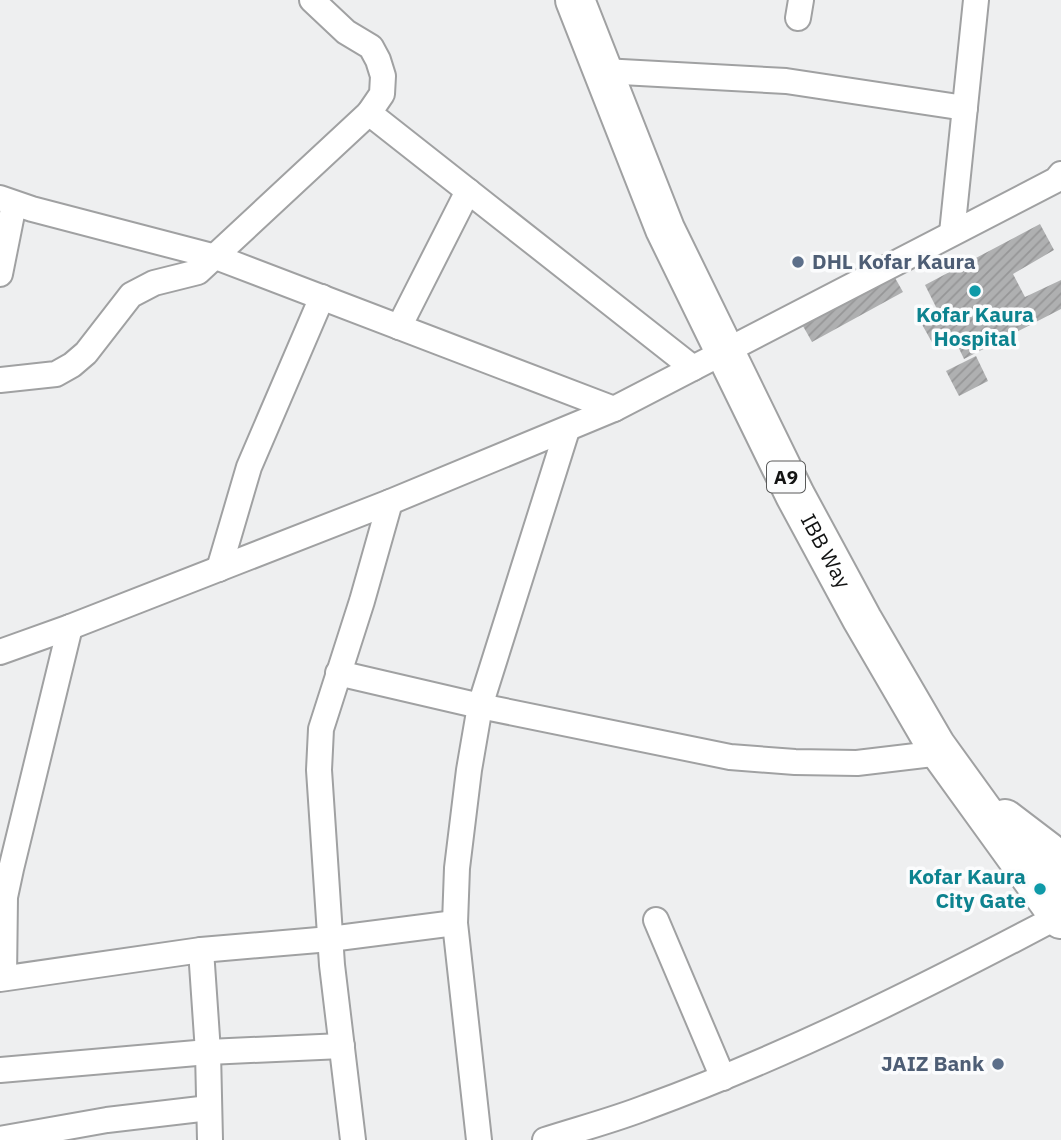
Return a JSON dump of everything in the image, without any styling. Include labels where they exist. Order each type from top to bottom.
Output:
[{"type":"highway","name":"IBB Way","points":[[575,0],[665,229],[709,359],[795,495],[837,574],[941,753],[1060,918]]},
{"type":"highway","points":[[968,790],[1047,851],[1061,868]]},
{"type":"street","points":[[0,380],[55,374],[72,365],[86,354],[131,295],[154,283],[198,272],[369,113],[382,94],[383,76],[378,60],[371,47],[346,32],[312,0]]},
{"type":"street","points":[[952,233],[976,0]]},
{"type":"street","points":[[603,71],[786,81],[965,108]]},
{"type":"street","points":[[369,113],[468,191],[709,359]]},
{"type":"street","points":[[0,652],[71,627],[390,502],[614,409],[1059,178]]},
{"type":"street","points":[[399,327],[468,191]]},
{"type":"street","points":[[0,274],[11,209],[216,257],[614,409]]},
{"type":"street","points":[[219,569],[249,467],[322,297]]},
{"type":"street","points":[[478,1140],[455,923],[457,868],[469,770],[480,706],[567,430]]},
{"type":"street","points":[[353,1140],[331,939],[318,770],[321,729],[390,502]]},
{"type":"street","points":[[71,627],[5,897],[2,979],[201,950],[331,939],[455,923]]},
{"type":"street","points":[[338,673],[480,706],[730,757],[858,763],[941,753]]},
{"type":"street","points":[[545,1140],[645,1108],[723,1078],[925,987],[1060,918]]},
{"type":"street","points":[[656,920],[723,1078]]},
{"type":"street","points":[[201,950],[208,1052],[210,1140]]},
{"type":"street","points":[[0,1070],[208,1052],[342,1046]]},
{"type":"street","points":[[0,1139],[107,1120],[209,1108]]},
{"type":"building","name":"Kofar Kaura Hospital","points":[[1040,224],[1054,250],[1013,274],[1025,297],[1061,280],[1061,309],[964,359],[953,336],[934,346],[919,319],[937,309],[925,285]]},
{"type":"building","points":[[890,269],[903,292],[812,342],[799,319]]},
{"type":"building","points":[[976,356],[988,381],[959,396],[946,371]]},
{"type":"place","name":"DHL Kofar Kaura","points":[[798,262]]},
{"type":"place","name":"Kofar Kaura Hospital","points":[[975,291]]},
{"type":"place","name":"Kofar Kaura City Gate","points":[[1040,889]]},
{"type":"place","name":"JAIZ Bank","points":[[998,1064]]}]
